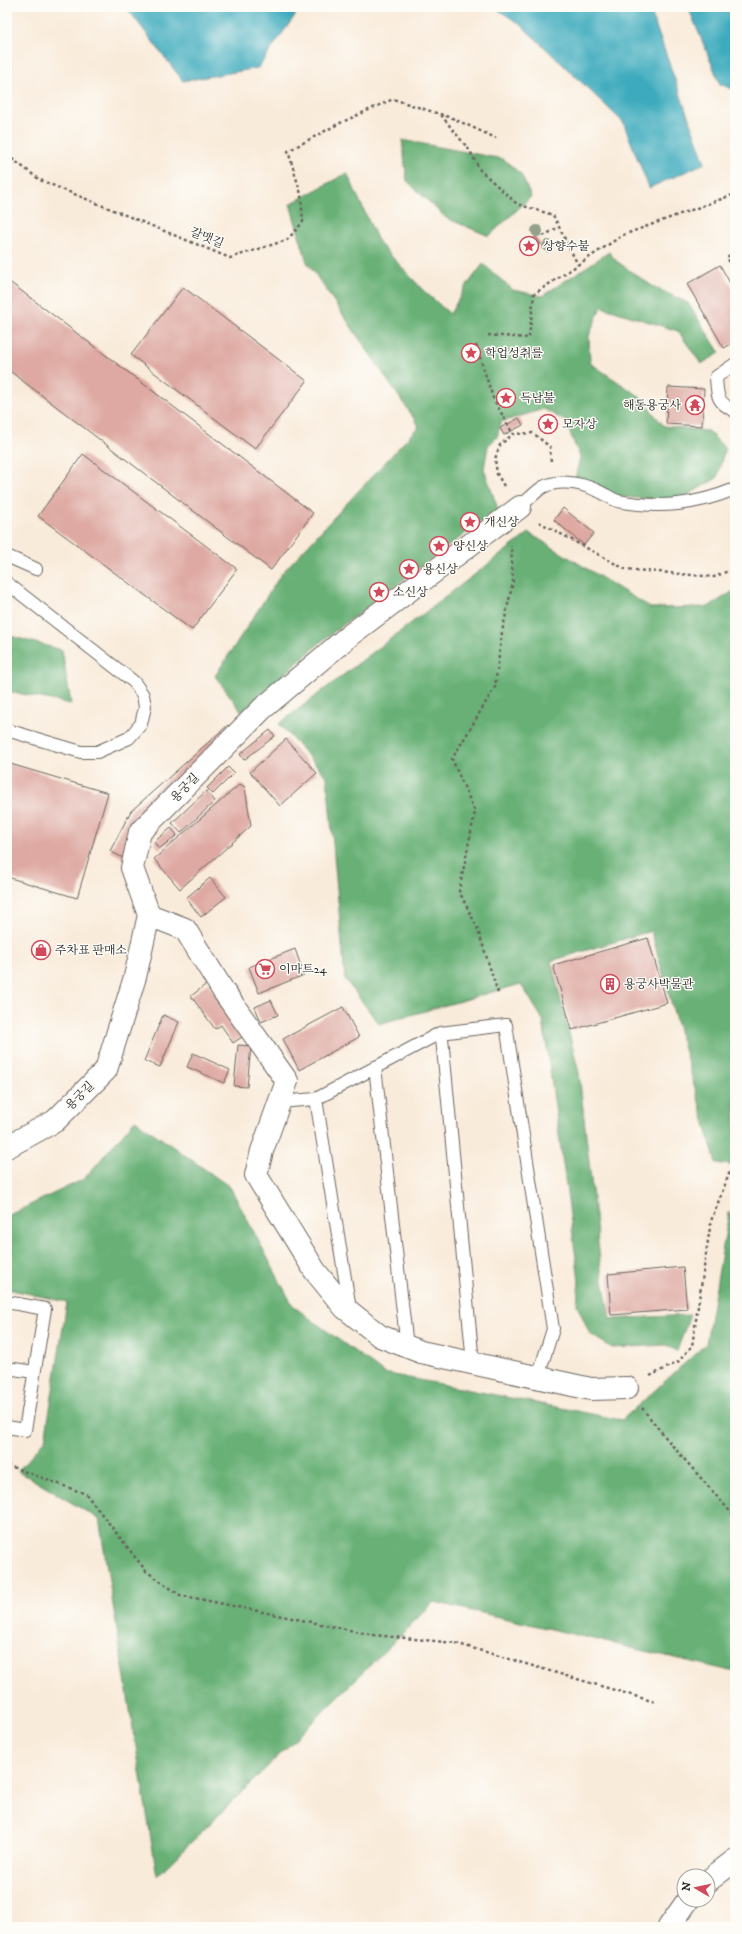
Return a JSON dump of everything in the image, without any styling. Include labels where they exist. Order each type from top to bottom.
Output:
[{"type":"street","name":"용궁길","points":[[7,1147],[55,1121],[106,1070],[135,977],[149,915],[132,868],[140,832],[262,708],[350,635],[520,507]]},
{"type":"street","points":[[149,915],[185,929],[224,992],[287,1081],[262,1151],[256,1175],[315,1271],[351,1312],[380,1336],[421,1352],[591,1389],[627,1388]]},
{"type":"street","points":[[716,1875],[735,1860]]},
{"type":"street","points":[[669,1927],[682,1908]]},
{"type":"lane","points":[[735,364],[716,377],[716,394],[723,406],[735,411]]},
{"type":"lane","points":[[520,507],[543,487],[559,482],[573,483],[595,489],[617,500],[677,505],[715,497],[735,488]]},
{"type":"lane","points":[[7,557],[36,569]]},
{"type":"lane","points":[[7,583],[134,682],[143,695],[145,707],[141,724],[129,738],[97,752],[81,752],[7,730]]},
{"type":"lane","points":[[279,1102],[316,1099],[440,1032],[506,1025],[553,1329],[538,1377]]},
{"type":"lane","points":[[442,1038],[473,1363]]},
{"type":"lane","points":[[375,1068],[407,1347]]},
{"type":"lane","points":[[316,1099],[351,1312]]},
{"type":"lane","points":[[7,1302],[46,1309],[25,1430],[7,1427]]},
{"type":"lane","points":[[7,1368],[34,1372]]},
{"type":"path","name":"갈맷길","points":[[7,155],[40,180],[230,258],[287,240],[303,222],[301,194],[288,151],[338,124],[393,99],[441,115]]},
{"type":"path","points":[[441,115],[452,118],[496,138]]},
{"type":"path","points":[[441,115],[470,150],[480,170],[517,204],[553,216],[578,265]]},
{"type":"path","points":[[488,335],[529,338],[534,294],[624,235],[688,213],[735,194]]},
{"type":"path","points":[[542,236],[559,227]]},
{"type":"path","points":[[735,252],[727,257],[735,273]]},
{"type":"path","points":[[476,345],[493,398],[513,434]]},
{"type":"path","points":[[543,487],[551,469],[550,447],[533,433],[513,434],[500,444],[495,459],[497,474],[520,507],[533,519],[625,569],[714,577],[735,568]]},
{"type":"path","points":[[498,993],[477,927],[459,891],[475,812],[452,759],[495,687],[502,632],[513,582],[511,542]]},
{"type":"path","points":[[735,1147],[734,1161],[711,1221],[692,1346],[678,1362],[627,1388],[671,1444],[735,1518]]},
{"type":"path","points":[[7,1465],[86,1494],[146,1571],[180,1595],[374,1635],[455,1643],[655,1702]]},
{"type":"green space","points":[[402,140],[503,159],[521,174],[531,197],[489,236],[446,218],[407,181]]},
{"type":"green space","points":[[347,173],[379,243],[424,291],[450,314],[465,288],[483,264],[513,290],[542,296],[609,252],[615,260],[652,286],[688,303],[720,353],[701,364],[678,331],[601,307],[589,336],[590,363],[639,396],[664,426],[708,431],[725,448],[717,478],[677,501],[621,497],[575,479],[580,457],[565,421],[544,409],[501,422],[497,437],[488,446],[484,469],[498,509],[323,640],[242,712],[215,676],[282,573],[419,426],[307,262],[290,204]]},
{"type":"green space","points":[[529,533],[651,608],[708,607],[735,590],[735,1166],[716,1163],[651,931],[551,961],[579,1073],[601,1269],[610,1319],[690,1315],[677,1351],[666,1345],[612,1348],[590,1334],[577,1305],[579,1280],[543,1020],[521,984],[379,1024],[345,979],[327,777],[279,724]]},
{"type":"green space","points":[[7,635],[62,650],[71,704],[7,691]]},
{"type":"green space","points":[[135,1120],[230,1187],[293,1306],[384,1373],[622,1420],[706,1344],[729,1212],[735,1229],[735,1672],[434,1602],[157,1876],[99,1519],[18,1471],[45,1440],[67,1302],[7,1289],[7,1216],[84,1179]]},
{"type":"water","points":[[126,7],[301,7],[258,68],[183,81]]},
{"type":"water","points":[[494,7],[649,7],[705,163],[649,188],[623,122],[521,25]]},
{"type":"water","points":[[688,7],[728,7],[735,32],[735,90],[720,84]]},
{"type":"building","points":[[536,237],[541,244],[526,253],[521,246]]},
{"type":"building","points":[[720,265],[735,292],[735,342],[724,348],[687,284]]},
{"type":"building","points":[[7,280],[313,513],[271,570],[7,369]]},
{"type":"building","points":[[183,287],[307,381],[255,449],[131,355]]},
{"type":"building","points":[[668,387],[704,389],[702,426],[666,424]]},
{"type":"building","points":[[519,418],[523,425],[504,435],[500,428]]},
{"type":"building","points":[[83,454],[237,569],[192,630],[38,516]]},
{"type":"building","points":[[563,508],[594,533],[584,545],[554,520]]},
{"type":"building","points":[[228,725],[233,730],[123,858],[110,851],[131,811]]},
{"type":"building","points":[[270,730],[275,736],[244,760],[240,754]]},
{"type":"building","points":[[286,739],[317,773],[280,806],[250,772]]},
{"type":"building","points":[[7,763],[108,793],[77,898],[7,877]]},
{"type":"building","points":[[228,767],[234,773],[213,794],[207,788]]},
{"type":"building","points":[[240,784],[245,787],[251,826],[180,889],[154,859]]},
{"type":"building","points":[[206,791],[215,801],[181,833],[172,823]]},
{"type":"building","points":[[171,828],[177,835],[159,849],[154,842]]},
{"type":"building","points":[[210,878],[226,897],[201,917],[186,898]]},
{"type":"building","name":"용궁사박물관","points":[[648,938],[667,1003],[572,1030],[553,965]]},
{"type":"building","points":[[295,949],[304,975],[259,993],[249,967]]},
{"type":"building","points":[[208,983],[245,1035],[233,1043],[221,1025],[215,1029],[191,996]]},
{"type":"building","points":[[271,1000],[278,1015],[261,1022],[255,1007]]},
{"type":"building","points":[[343,1007],[359,1037],[299,1070],[283,1039]]},
{"type":"building","points":[[163,1015],[179,1022],[160,1067],[144,1061]]},
{"type":"building","points":[[238,1045],[251,1046],[247,1087],[234,1086]]},
{"type":"building","points":[[193,1053],[230,1070],[224,1083],[187,1067]]},
{"type":"building","points":[[683,1267],[687,1309],[611,1315],[608,1274]]},
{"type":"place","name":"상향수불","points":[[529,246]]},
{"type":"place","name":"학업성취를","points":[[471,353]]},
{"type":"place","name":"득남불","points":[[506,398]]},
{"type":"place","name":"해동용궁사","points":[[695,405]]},
{"type":"place","name":"모자상","points":[[548,424]]},
{"type":"place","name":"개신상","points":[[470,522]]},
{"type":"place","name":"양신상","points":[[439,546]]},
{"type":"place","name":"용신상","points":[[409,569]]},
{"type":"place","name":"소신상","points":[[379,592]]},
{"type":"place","name":"주차표 판매소","points":[[41,950]]},
{"type":"place","name":"이마트24","points":[[265,969]]},
{"type":"place","name":"용궁사박물관","points":[[610,984]]}]
